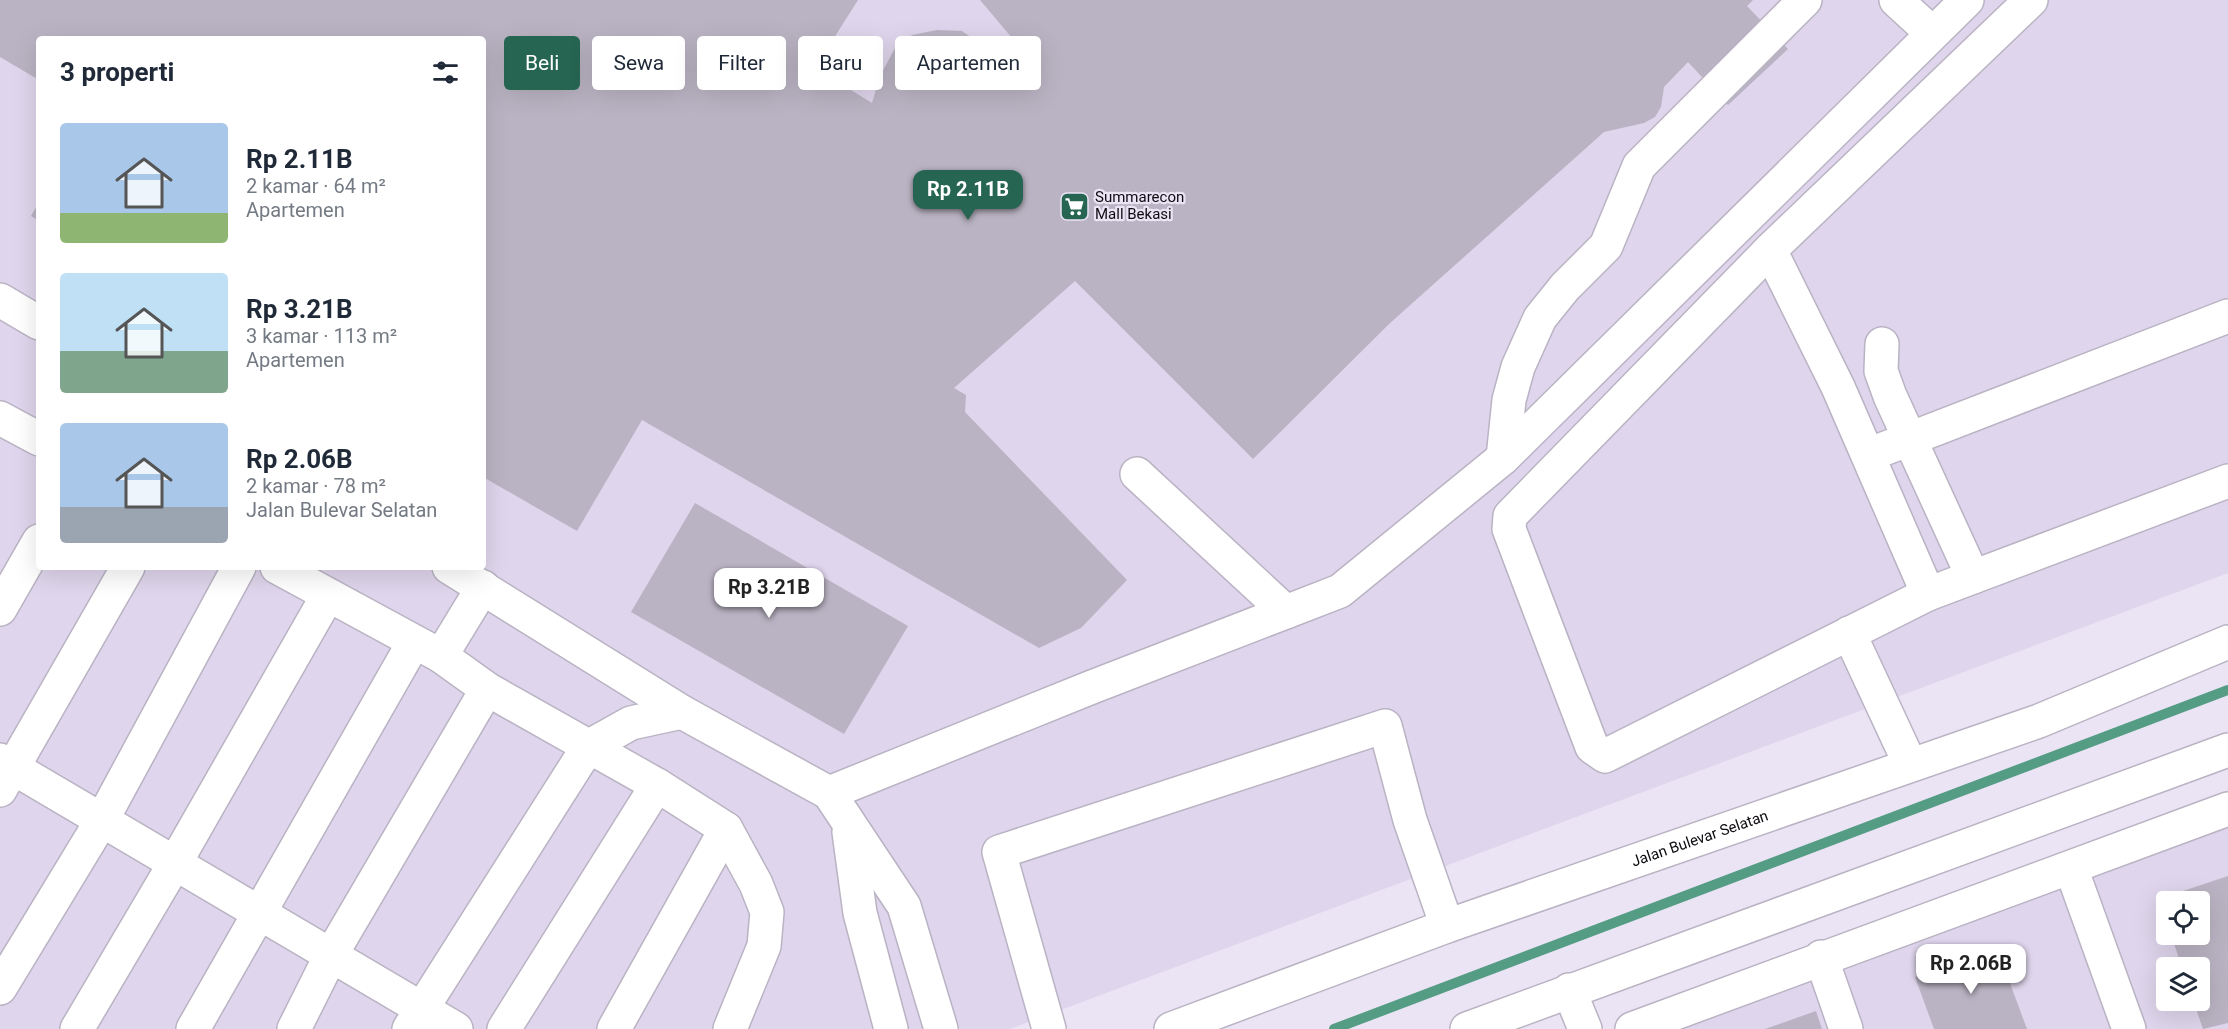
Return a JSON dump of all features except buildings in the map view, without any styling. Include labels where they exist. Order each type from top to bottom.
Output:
[{"type":"main road","points":[[1503,458],[1509,400],[1518,367],[1540,318],[1565,287],[1606,246],[1639,165],[1805,0]]},
{"type":"main road","points":[[1896,0],[1932,33]]},
{"type":"main road","points":[[829,793],[1092,687],[1340,591],[1503,458],[1967,0]]},
{"type":"main road","points":[[2031,0],[1770,250],[1510,516],[1509,529],[1592,747],[1605,756],[1928,594],[2228,481]]},
{"type":"main road","points":[[1850,116],[1878,147]]},
{"type":"main road","points":[[1770,250],[1868,455],[1928,594]]},
{"type":"main road","points":[[0,300],[36,321]]},
{"type":"main road","points":[[1868,455],[1910,441],[2228,316]]},
{"type":"main road","points":[[1882,344],[1881,371],[1910,441],[1973,577]]},
{"type":"main road","points":[[0,418],[36,437]]},
{"type":"main road","points":[[1137,474],[1287,612]]},
{"type":"main road","points":[[0,609],[36,546]]},
{"type":"main road","points":[[126,570],[4,772],[102,820],[331,955],[416,1019],[456,1029]]},
{"type":"main road","points":[[0,988],[102,820],[236,570]]},
{"type":"main road","points":[[282,570],[428,649],[487,688],[657,785],[726,829],[756,884],[767,912],[764,946],[729,1029]]},
{"type":"main road","points":[[454,570],[682,712],[829,793],[904,906],[941,1029]]},
{"type":"main road","points":[[193,1029],[259,913],[428,649],[483,587]]},
{"type":"main road","points":[[77,1029],[176,863],[328,595]]},
{"type":"main road","points":[[1849,633],[1910,764]]},
{"type":"main road","name":"Jalan Bulevar Selatan","points":[[1171,1029],[1447,926],[2039,721],[2228,642]]},
{"type":"main road","points":[[294,1029],[331,955],[487,688]]},
{"type":"main road","points":[[416,1019],[588,747],[631,723],[682,712]]},
{"type":"main road","points":[[1049,1029],[999,852],[1385,726],[1410,820],[1447,926]]},
{"type":"main road","points":[[1467,1029],[2228,750]]},
{"type":"main road","points":[[504,1029],[657,785]]},
{"type":"main road","points":[[1632,1029],[1821,957],[2228,809]]},
{"type":"main road","points":[[848,823],[860,913],[891,1029]]},
{"type":"main road","points":[[614,1029],[726,829]]},
{"type":"main road","points":[[2071,868],[2129,1029]]},
{"type":"main road","points":[[1821,957],[1846,1029]]},
{"type":"main road","points":[[1569,990],[1585,1029]]},
{"type":"shaded area","points":[[0,0],[2228,0],[2228,573],[1010,1029],[0,1029]]},
{"type":"shaded area","points":[[2228,810],[2228,1029],[1630,1029]]},
{"type":"waterway","points":[[1334,1029],[2228,690]]},
{"type":"place","name":"Summarecon Mall Bekasi","points":[[1074,206]]}]
